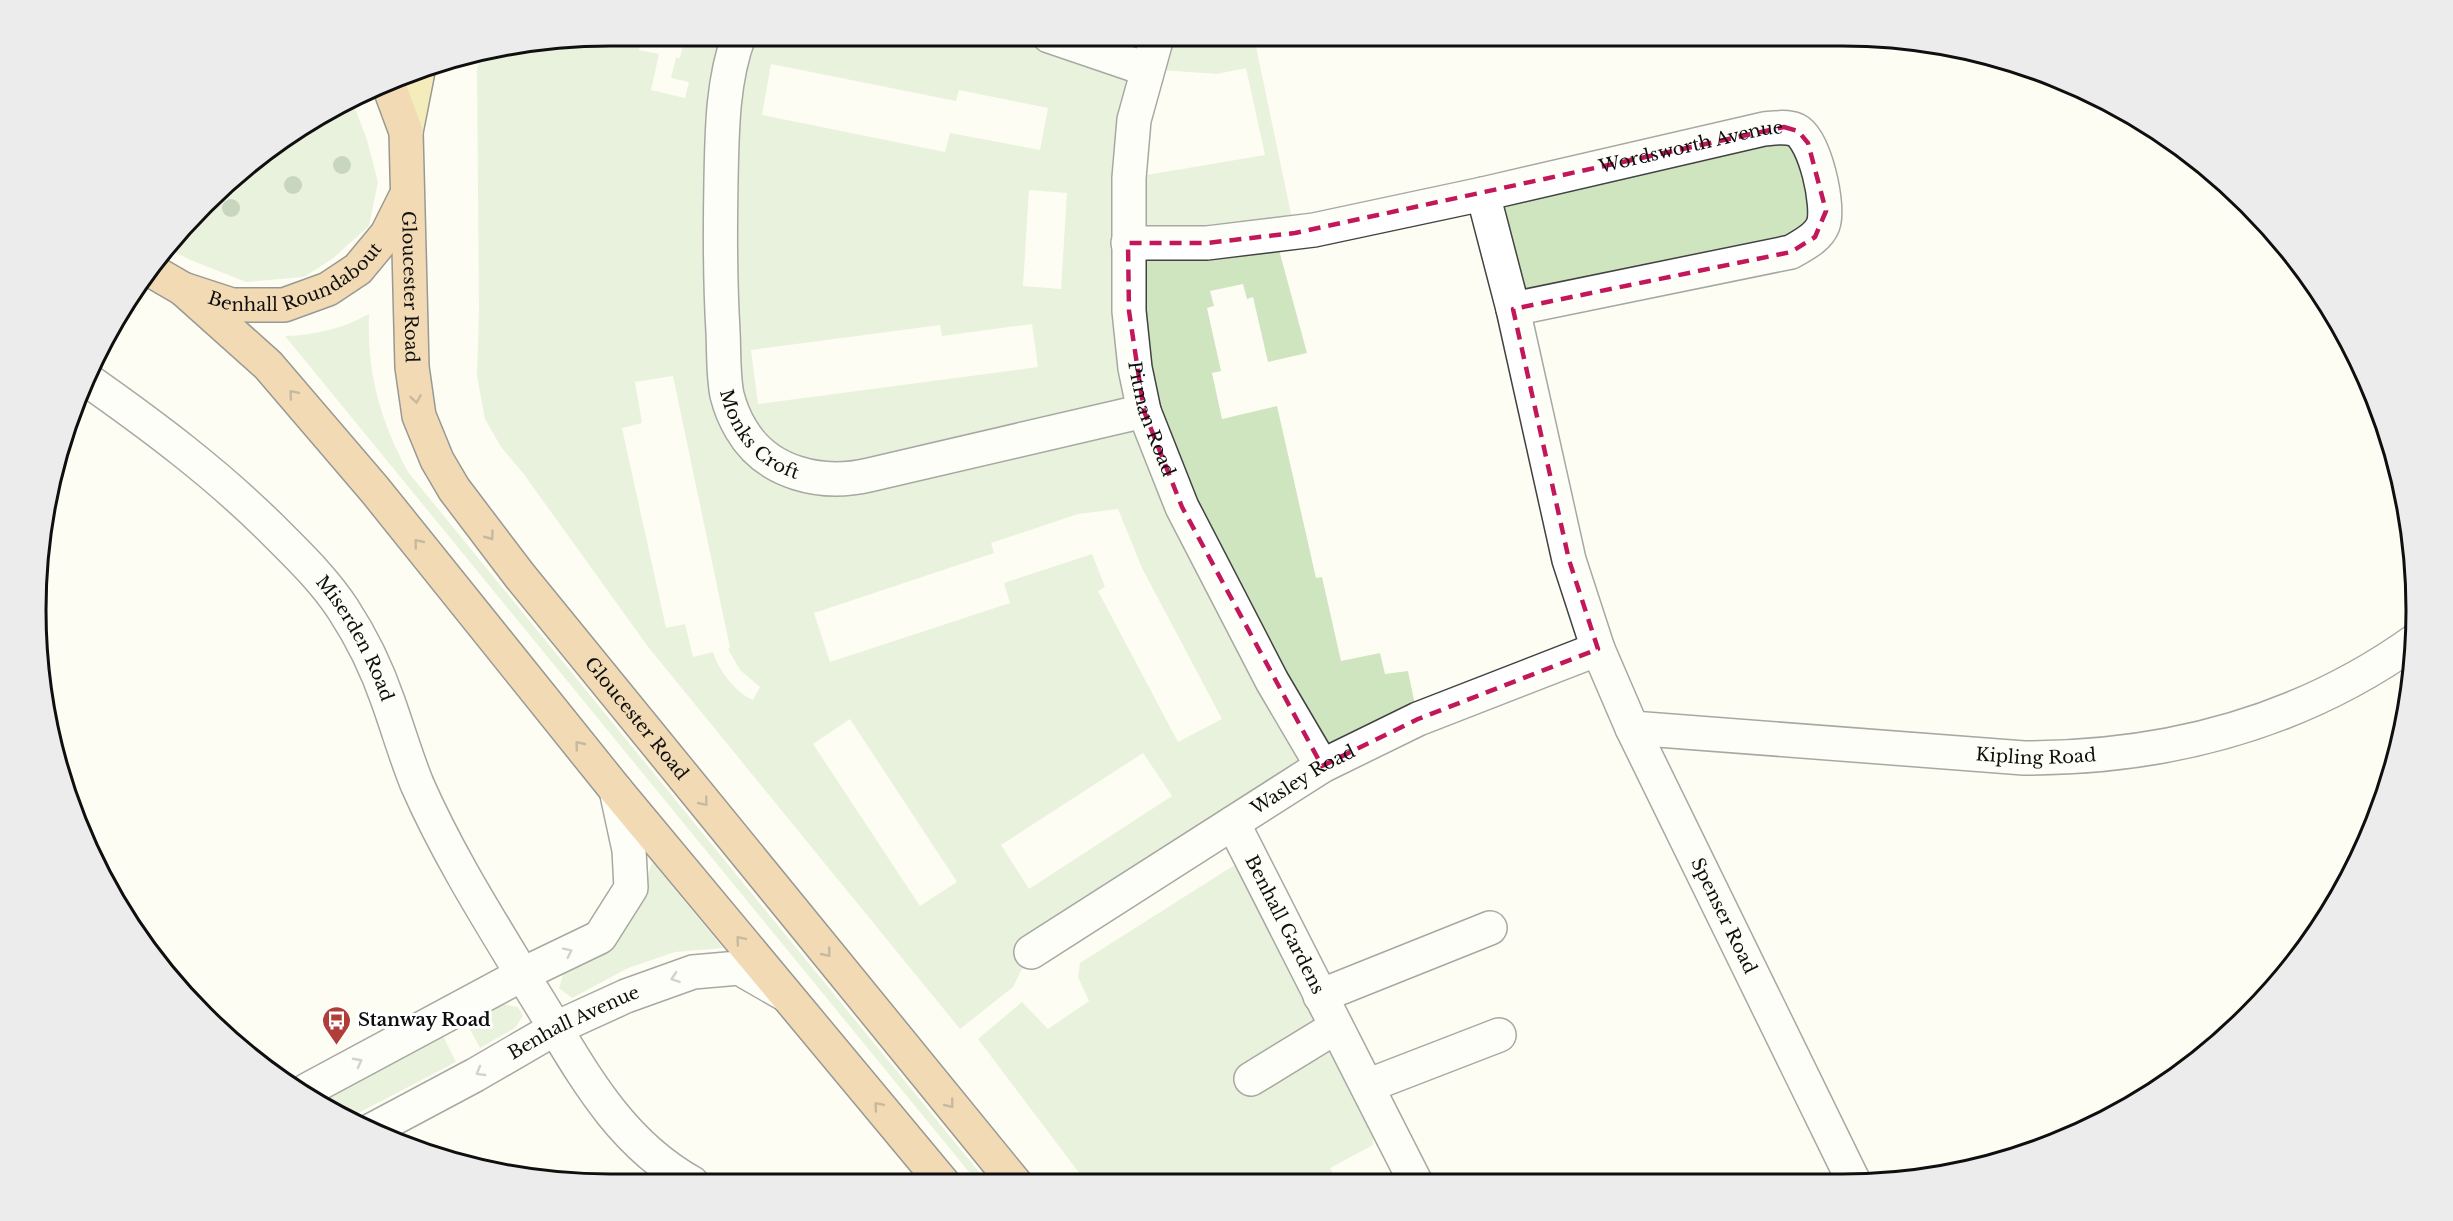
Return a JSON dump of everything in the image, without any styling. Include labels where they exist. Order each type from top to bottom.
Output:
[{"type":"highway","name":"Benhall Roundabout","points":[[158,274],[183,289],[232,305],[284,305],[328,289],[358,269],[387,234],[407,194],[406,132],[392,91]]},
{"type":"highway","name":"Gloucester Road","points":[[407,194],[412,367],[419,417],[437,460],[454,489],[520,576],[1008,1174]]},
{"type":"highway","points":[[183,289],[268,365],[375,490],[616,790],[935,1174]]},
{"type":"main road","points":[[406,132],[416,81]]},
{"type":"street","name":"Monks Croft","points":[[737,46],[728,83],[723,126],[719,278],[727,394],[742,431],[755,447],[774,462],[793,472],[814,478],[836,480],[863,477],[1144,411]]},
{"type":"street","points":[[1078,46],[1146,69]]},
{"type":"street","name":"Pitman Road","points":[[1154,46],[1134,120],[1129,178],[1129,311],[1135,368],[1144,411],[1182,507],[1272,681],[1322,766]]},
{"type":"street","name":"Wordsworth Avenue","points":[[1128,243],[1207,243],[1294,233],[1483,194],[1764,129],[1784,127],[1798,131],[1808,143],[1814,156],[1826,212],[1823,227],[1815,237],[1791,252],[1513,309]]},
{"type":"street","points":[[1483,194],[1513,309],[1569,560],[1598,649]]},
{"type":"street","name":"Miserden Road","points":[[94,385],[162,433],[234,491],[299,555],[342,607],[376,669],[399,739],[418,786],[461,872],[586,1080],[622,1128],[675,1174]]},
{"type":"street","name":"Kipling Road","points":[[1632,728],[2024,758],[2071,758],[2131,753],[2190,742],[2248,725],[2303,704],[2357,677],[2405,647]]},
{"type":"street","name":"Spenser Road","points":[[1598,649],[1632,728],[1850,1174]]},
{"type":"street","name":"Wasley Road","points":[[1031,952],[1322,766],[1418,719],[1598,649]]},
{"type":"street","points":[[310,1088],[523,974],[600,937],[631,888],[629,850],[616,790]]},
{"type":"street","name":"Benhall Gardens","points":[[1233,823],[1411,1174]]},
{"type":"street","points":[[1320,996],[1490,928]]},
{"type":"street","name":"Benhall Avenue","points":[[381,1125],[556,1028],[626,996],[693,972],[739,968],[787,996]]},
{"type":"street","points":[[1251,1079],[1336,1027]]},
{"type":"street","points":[[1367,1086],[1499,1035]]},
{"type":"highlighted area","points":[[1784,127],[1798,131],[1808,143],[1826,211],[1815,237],[1791,252],[1513,309],[1569,560],[1598,649],[1418,719],[1322,766],[1182,507],[1144,411],[1129,311],[1128,243],[1207,243],[1295,233]]},
{"type":"green space","points":[[640,46],[639,50],[659,54],[651,90],[685,98],[689,82],[671,78],[676,58],[680,58],[683,46],[1256,46],[1295,233],[1275,235],[1307,353],[1268,362],[1253,297],[1247,299],[1243,284],[1210,291],[1214,306],[1207,308],[1221,371],[1212,373],[1222,419],[1277,406],[1316,578],[1322,577],[1341,661],[1380,653],[1385,674],[1408,671],[1418,719],[1031,951],[1013,987],[960,1029],[649,648],[523,473],[501,447],[485,419],[477,376],[479,311],[479,62],[537,51]],"holes":[[[771,64],[956,101],[959,90],[1048,108],[1040,150],[950,133],[945,152],[762,115]],[[1246,68],[1265,155],[1129,178],[1147,69],[1217,74]],[[1029,190],[1067,193],[1061,289],[1023,286]],[[1032,324],[1038,367],[758,404],[751,350],[940,325],[942,336]],[[673,376],[730,648],[728,649],[740,670],[760,687],[753,700],[740,692],[728,680],[713,652],[693,657],[685,624],[666,628],[622,428],[642,423],[635,382]],[[1118,509],[1142,568],[1222,719],[1178,742],[1098,591],[1105,587],[1092,554],[1004,583],[1010,603],[830,662],[814,613],[994,553],[991,543],[1078,514]],[[850,719],[957,882],[920,906],[813,744]],[[1143,753],[1172,796],[1029,889],[1001,845]]]},
{"type":"green space","points":[[355,108],[367,140],[378,182],[369,226],[332,259],[304,277],[246,282],[175,252],[239,186],[297,142]]},
{"type":"green space","points":[[1798,131],[1823,227],[1513,309],[1483,194]]},
{"type":"green space","points":[[369,314],[370,357],[377,396],[390,434],[408,472],[981,1174],[971,1174],[285,336],[328,330]]},
{"type":"green space","points":[[652,862],[723,948],[675,952],[628,968],[572,998],[559,988],[563,975],[607,948],[641,901]]},
{"type":"green space","points":[[1233,866],[1244,867],[1374,1117],[1373,1145],[1330,1168],[1333,1174],[1080,1174],[978,1039],[1022,1002],[1048,1029],[1089,1001],[1078,977],[1080,963]]},
{"type":"green space","points":[[502,1004],[518,1007],[523,1016],[515,1028],[480,1048],[466,1022]]},
{"type":"green space","points":[[442,1034],[456,1062],[357,1114],[325,1097]]},
{"type":"place","name":"Stanway Road","points":[[337,1046]]}]
